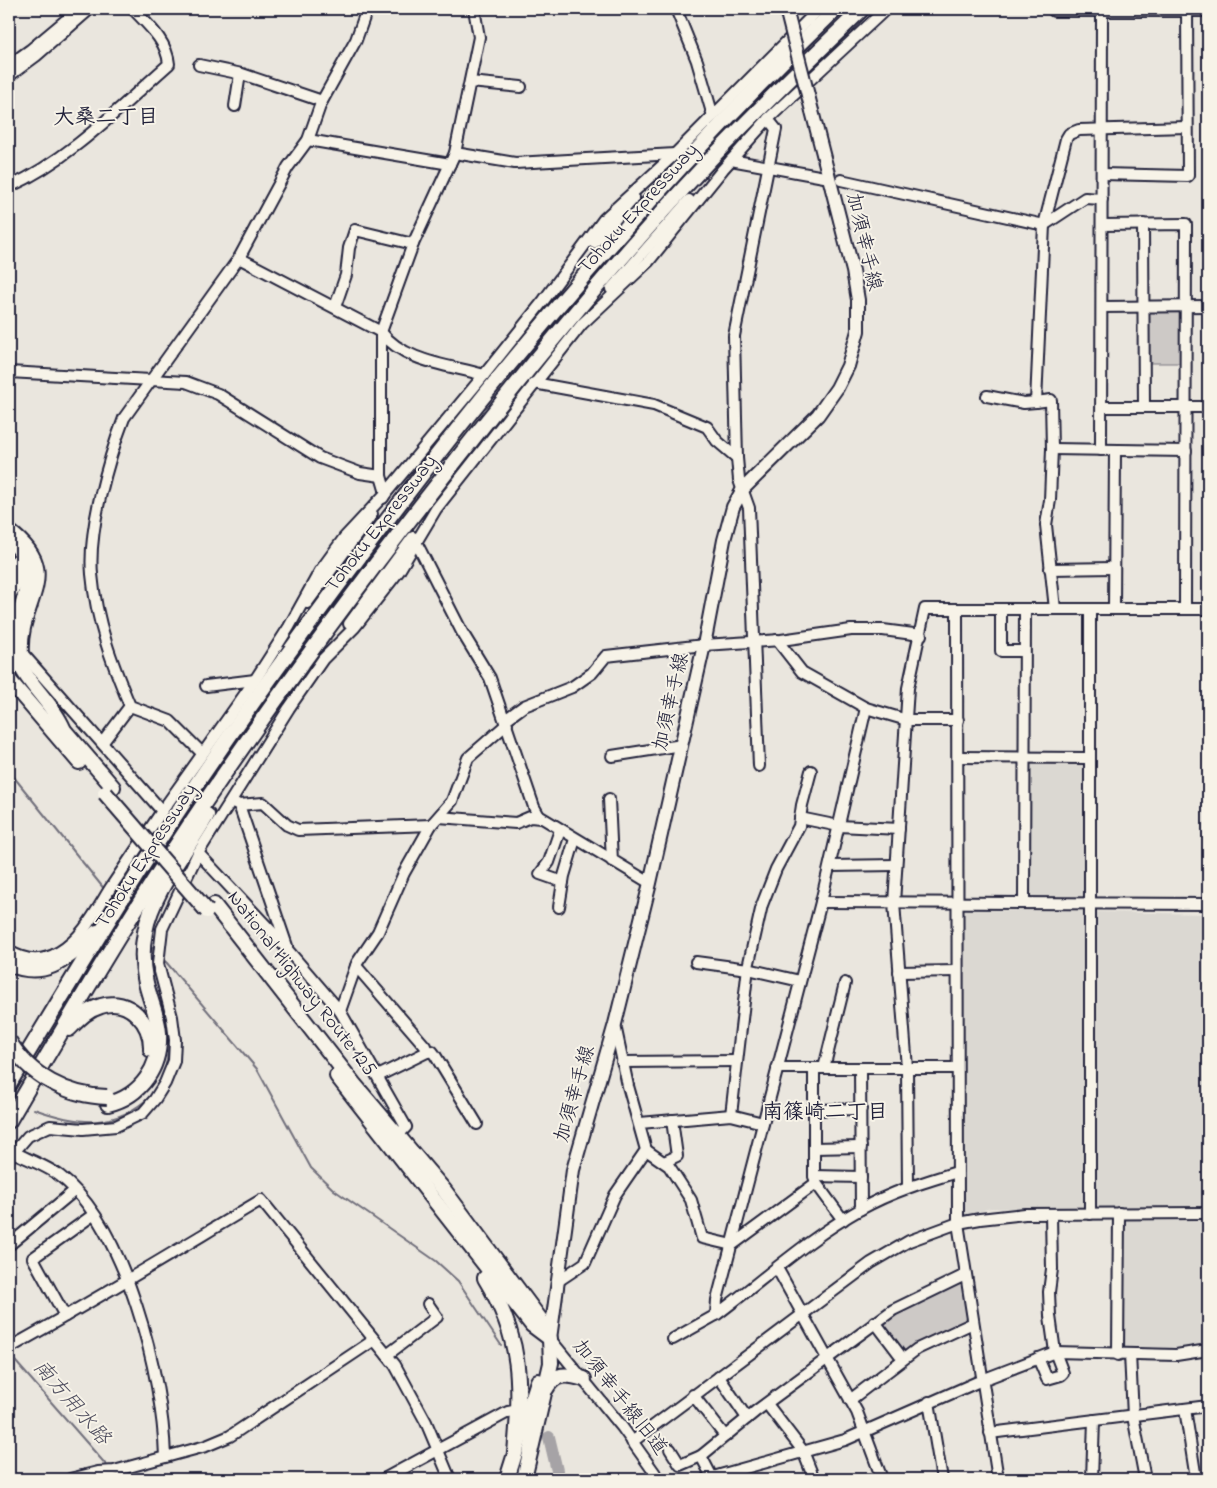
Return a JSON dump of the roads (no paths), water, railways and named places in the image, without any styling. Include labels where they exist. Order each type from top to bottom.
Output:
[{"type":"highway","name":"Tohoku Expressway","points":[[9,1084],[156,845],[263,688],[450,437],[565,296],[695,151],[772,70],[836,9]]},
{"type":"highway","name":"Tohoku Expressway","points":[[9,1121],[120,934],[205,802],[344,606],[527,369],[608,272],[707,163],[862,9]]},
{"type":"highway","points":[[9,592],[19,578],[18,564],[11,547]]},
{"type":"highway","points":[[11,547],[23,557],[29,575],[28,591],[15,635],[17,656],[21,668],[57,714],[63,728]]},
{"type":"highway","name":"National Highway Route 125","points":[[9,662],[63,728],[109,790]]},
{"type":"highway","name":"National Highway Route 125","points":[[9,680],[109,790],[211,908],[354,1084],[392,1139],[532,1325],[550,1339]]},
{"type":"highway","points":[[9,1041],[32,1068],[49,1081],[88,1096],[119,1101],[138,1089],[150,1074],[157,1056],[159,1033],[144,978],[142,955],[149,916],[247,742]]},
{"type":"highway","points":[[9,964],[20,968],[40,970],[58,964],[107,923]]},
{"type":"highway","points":[[9,1054],[26,1073],[43,1087],[66,1098],[87,1103],[108,1100],[122,1092],[138,1080],[150,1056],[148,1030],[139,1015],[121,1006],[103,1005],[94,1008],[82,1016],[52,1048]]},
{"type":"highway","points":[[392,1139],[479,1267],[495,1294],[509,1325],[516,1353],[519,1377],[519,1410],[515,1453]]},
{"type":"highway","name":"National Highway Route 125","points":[[392,1139],[444,1190],[527,1301],[550,1339],[551,1363],[524,1479]]},
{"type":"highway","points":[[507,1479],[531,1406],[550,1339]]},
{"type":"highway","points":[[544,1392],[550,1382],[560,1375],[570,1375],[584,1379]]},
{"type":"main road","name":"加須幸手線","points":[[550,1339],[573,1170],[615,1024],[650,883],[704,645],[724,540],[733,507],[744,489],[818,415],[837,388],[848,366],[858,331],[858,300],[854,271],[786,9]]},
{"type":"main road","points":[[527,1301],[537,1308],[544,1307],[556,1296]]},
{"type":"street","points":[[9,65],[79,9]]},
{"type":"street","points":[[9,76],[36,56],[90,9]]},
{"type":"street","points":[[9,187],[33,176],[55,162],[168,64],[168,53],[161,41],[133,9]]},
{"type":"street","points":[[201,752],[170,721],[130,706],[106,645],[98,615],[91,558],[100,502],[116,437],[124,418],[149,381],[167,361],[239,258],[288,167],[308,140],[322,102],[356,40],[367,9]]},
{"type":"street","points":[[9,951],[21,958],[36,960],[48,958],[67,947],[88,923],[201,752],[255,680],[289,627],[345,555],[386,493],[381,476],[381,332],[413,244],[455,153],[479,37],[474,9]]},
{"type":"street","points":[[676,9],[697,61],[712,116]]},
{"type":"street","points":[[803,24],[808,9]]},
{"type":"street","points":[[565,272],[618,218],[675,154],[819,9]]},
{"type":"street","points":[[582,324],[648,262],[723,169],[768,119],[886,9]]},
{"type":"street","points":[[1054,9],[1054,11],[1208,11]]},
{"type":"street","points":[[1102,174],[1188,176],[1187,10]]},
{"type":"street","points":[[1101,450],[1102,11]]},
{"type":"street","points":[[199,65],[240,74],[322,102]]},
{"type":"street","points":[[235,106],[240,74]]},
{"type":"street","points":[[470,82],[521,87]]},
{"type":"street","points":[[759,766],[749,508],[744,489],[739,480],[737,458],[734,336],[776,130],[768,119]]},
{"type":"street","points":[[1036,402],[1044,225],[1066,139],[1069,134],[1079,130],[1187,127]]},
{"type":"street","points":[[308,140],[450,164]]},
{"type":"street","points":[[455,153],[515,163],[675,154]]},
{"type":"street","points":[[289,627],[306,593],[339,544],[386,493],[484,374],[565,272],[604,219],[642,181],[675,154]]},
{"type":"street","points":[[731,160],[824,177]]},
{"type":"street","points":[[323,659],[355,627],[399,571],[415,540],[436,509],[582,324],[647,245],[723,169]]},
{"type":"street","points":[[841,180],[1044,225],[1085,198],[1102,199]]},
{"type":"street","points":[[1143,224],[1144,407]]},
{"type":"street","points":[[1102,225],[1186,224],[1185,609]]},
{"type":"street","points":[[334,307],[346,275],[349,248],[355,230],[413,244]]},
{"type":"street","points":[[239,258],[381,332],[387,339],[409,355],[484,374]]},
{"type":"street","points":[[1102,307],[1208,306]]},
{"type":"street","points":[[9,372],[186,382],[218,394],[320,458],[360,473],[381,476]]},
{"type":"street","points":[[534,383],[654,405],[707,427],[717,441],[737,458]]},
{"type":"street","points":[[987,396],[1024,403],[1050,400],[1052,449],[1050,500],[1046,525],[1055,609]]},
{"type":"street","points":[[1102,407],[1208,408]]},
{"type":"street","points":[[1052,449],[1186,452]]},
{"type":"street","points":[[1114,609],[1115,450]]},
{"type":"street","points":[[9,529],[31,552],[39,568],[39,587],[22,637],[23,654],[162,810]]},
{"type":"street","points":[[165,1457],[156,1384],[129,1281],[116,1250],[93,1215],[74,1190],[60,1176],[11,1155],[28,1136],[50,1126],[83,1129],[116,1126],[143,1113],[160,1091],[174,1061],[175,1040],[172,1017],[158,964],[162,930],[198,853],[234,802],[288,708],[378,579],[415,540]]},
{"type":"street","points":[[415,540],[462,632],[490,678],[534,807],[541,818],[650,883]]},
{"type":"street","points":[[1050,569],[1114,568]]},
{"type":"street","points":[[908,1187],[907,1068],[894,902],[908,688],[921,634],[924,609],[1208,609]]},
{"type":"street","points":[[957,609],[958,1223],[998,1479]]},
{"type":"street","points":[[1000,609],[1001,650],[1024,651]]},
{"type":"street","points":[[1024,903],[1025,609]]},
{"type":"street","points":[[1090,609],[1088,758],[1091,903],[1090,1214]]},
{"type":"street","points":[[340,1011],[356,966],[378,932],[404,873],[431,825],[452,801],[468,758],[524,706],[572,687],[592,672],[606,656],[704,645],[777,640],[851,630],[883,630],[921,634]]},
{"type":"street","points":[[777,640],[802,672],[866,708],[906,720],[958,720]]},
{"type":"street","points":[[206,686],[255,680]]},
{"type":"street","points":[[103,742],[130,706]]},
{"type":"street","points":[[716,1315],[717,1300],[830,866],[866,708]]},
{"type":"street","points":[[612,756],[682,745]]},
{"type":"street","points":[[958,757],[1088,758]]},
{"type":"street","points":[[731,1115],[748,969],[762,905],[776,869],[799,826],[811,771]]},
{"type":"street","points":[[610,799],[612,861]]},
{"type":"street","points":[[234,802],[264,803],[287,825],[298,830],[431,825]]},
{"type":"street","points":[[234,802],[289,951]]},
{"type":"street","points":[[439,817],[516,823],[530,817],[541,818]]},
{"type":"street","points":[[800,818],[839,826],[899,829]]},
{"type":"street","points":[[560,830],[549,862],[540,874],[563,882]]},
{"type":"street","points":[[559,907],[563,882],[575,839]]},
{"type":"street","points":[[198,853],[289,951],[340,1011],[406,1127],[392,1139]]},
{"type":"street","points":[[830,866],[896,865]]},
{"type":"street","points":[[821,902],[1208,904]]},
{"type":"street","points":[[696,962],[748,969],[800,982]]},
{"type":"street","points":[[356,966],[425,1046],[428,1052]]},
{"type":"street","points":[[899,972],[957,971]]},
{"type":"street","points":[[843,1220],[815,1179],[814,1110],[819,1068],[845,983]]},
{"type":"street","points":[[615,1024],[622,1062],[646,1150],[669,1166],[691,1200],[702,1238],[732,1244],[815,1179],[861,1177]]},
{"type":"street","points":[[378,1076],[432,1051],[477,1124]]},
{"type":"street","points":[[622,1062],[737,1062]]},
{"type":"street","points":[[777,1068],[957,1068]]},
{"type":"street","points":[[860,1068],[861,1209]]},
{"type":"street","points":[[814,1110],[861,1109]]},
{"type":"street","points":[[640,1123],[731,1115],[763,1123]]},
{"type":"street","points":[[664,1162],[677,1156],[672,1120]]},
{"type":"street","points":[[814,1148],[861,1147]]},
{"type":"street","points":[[558,1281],[584,1263],[615,1195],[646,1150]]},
{"type":"street","points":[[673,1340],[716,1315],[777,1268],[861,1209],[908,1187],[957,1172]]},
{"type":"street","points":[[9,1245],[74,1190]]},
{"type":"street","points":[[9,1348],[129,1281],[150,1265],[261,1200],[395,1365],[426,1422],[450,1479]]},
{"type":"street","points":[[1118,1355],[1119,1213]]},
{"type":"street","points":[[1038,1358],[1046,1379],[1050,1380],[1063,1372],[1055,1352],[1050,1316],[1049,1292],[1052,1269],[1051,1214]]},
{"type":"street","points":[[632,1442],[871,1263],[909,1241],[958,1223],[1003,1215],[1208,1214]]},
{"type":"street","points":[[65,1316],[33,1258],[93,1215]]},
{"type":"street","points":[[777,1268],[866,1432],[882,1479]]},
{"type":"street","points":[[670,1449],[680,1465],[701,1456],[747,1418],[875,1322],[893,1310],[965,1275]]},
{"type":"street","points":[[387,1355],[437,1316],[428,1304]]},
{"type":"street","points":[[875,1322],[903,1359]]},
{"type":"street","points":[[850,1400],[903,1359],[932,1341],[973,1323]]},
{"type":"street","name":"加須幸手線旧道","points":[[550,1339],[584,1379],[659,1479]]},
{"type":"street","points":[[70,1479],[98,1472],[108,1473],[206,1446],[230,1436],[374,1340]]},
{"type":"street","points":[[701,1456],[710,1479],[866,1432],[929,1402],[1055,1352],[1176,1355],[1208,1350]]},
{"type":"street","points":[[1130,1354],[1133,1416],[1145,1479]]},
{"type":"street","points":[[719,1378],[747,1418]]},
{"type":"street","points":[[693,1395],[725,1436]]},
{"type":"street","points":[[929,1402],[942,1479]]},
{"type":"street","points":[[767,1404],[803,1451],[814,1479]]},
{"type":"street","points":[[990,1433],[1208,1406]]},
{"type":"street","points":[[1184,1409],[1196,1479]]},
{"type":"street","points":[[384,1479],[508,1412],[519,1410]]},
{"type":"street","points":[[1092,1479],[1094,1420]]},
{"type":"waterway","points":[[9,771],[105,890]]},
{"type":"waterway","name":"南方用水路","points":[[153,947],[154,964]]},
{"type":"waterway","points":[[166,962],[257,1069],[311,1168],[334,1190],[436,1261],[458,1281],[501,1345]]},
{"type":"waterway","name":"南方用水路","points":[[154,968],[170,1037],[166,1066]]},
{"type":"waterway","name":"南方用水路","points":[[34,1109],[81,1121],[96,1121],[124,1114],[152,1095]]},
{"type":"waterway","name":"南方用水路","points":[[9,1354],[108,1467]]},
{"type":"waterway","points":[[549,1437],[559,1479]]},
{"type":"tunnel","points":[[347,557],[377,578]]},
{"type":"district","name":"大桑二丁目","points":[[106,118]]},
{"type":"district","name":"南篠崎二丁目","points":[[825,1113]]}]
